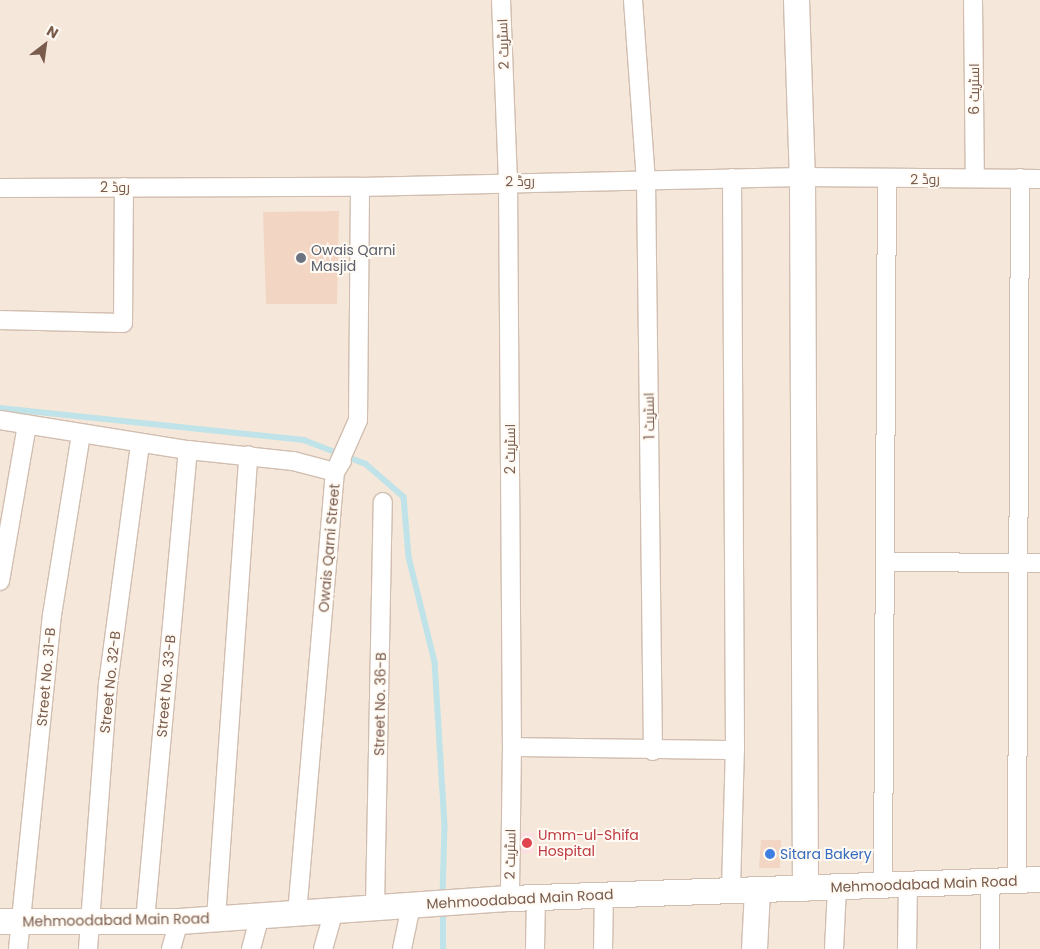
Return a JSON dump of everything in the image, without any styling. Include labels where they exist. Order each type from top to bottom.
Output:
[{"type":"main road","points":[[796,0],[802,177],[805,888]]},
{"type":"main road","name":"Mehmoodabad Main Road","points":[[11,922],[179,921],[260,915],[333,913],[374,906],[536,897],[731,889],[908,886],[1028,880]]},
{"type":"main road","points":[[754,949],[757,890]]},
{"type":"street","name":"اسٹریٹ 2","points":[[501,0],[508,181],[512,747],[501,899]]},
{"type":"street","name":"اسٹریٹ 1","points":[[633,0],[646,180],[653,751]]},
{"type":"street","name":"اسٹریٹ 6","points":[[973,0],[975,178]]},
{"type":"street","name":"روڈ 2","points":[[0,188],[360,187],[508,181],[802,177],[886,179],[1040,178]]},
{"type":"street","points":[[731,889],[735,750],[732,178]]},
{"type":"street","points":[[1020,178],[1020,564],[1028,880]]},
{"type":"street","points":[[883,886],[886,562],[886,179]]},
{"type":"street","points":[[0,320],[123,323],[124,187]]},
{"type":"street","name":"Owais Qarni Street","points":[[297,914],[339,466],[358,420],[360,187]]},
{"type":"street","points":[[0,420],[188,450],[339,466]]},
{"type":"street","points":[[0,581],[27,424]]},
{"type":"street","name":"Street No. 31-B","points":[[18,949],[11,922],[52,615],[81,433]]},
{"type":"street","name":"Street No. 32-B","points":[[88,949],[108,684],[140,443]]},
{"type":"street","name":"Street No. 33-B","points":[[144,921],[188,450]]},
{"type":"street","points":[[216,918],[248,455]]},
{"type":"street","name":"Street No. 36-B","points":[[374,906],[383,502]]},
{"type":"street","points":[[886,562],[1040,564]]},
{"type":"street","points":[[512,747],[653,751],[735,750]]},
{"type":"street","points":[[990,882],[990,949]]},
{"type":"street","points":[[908,886],[908,949]]},
{"type":"street","points":[[834,949],[837,887]]},
{"type":"street","points":[[604,894],[604,949]]},
{"type":"street","points":[[535,949],[536,897]]},
{"type":"street","points":[[402,949],[416,905]]},
{"type":"street","points":[[323,949],[333,913]]},
{"type":"street","points":[[252,949],[260,915]]},
{"type":"street","points":[[171,949],[179,921]]},
{"type":"shaded area","points":[[0,0],[1040,0],[1040,949],[0,949]]},
{"type":"shaded area","name":"Umm-ul-Shifa Hospital","points":[[519,833],[535,833],[533,853],[519,853]]},
{"type":"building","name":"Owais Qarni Masjid","points":[[339,211],[337,304],[266,304],[263,212]]},
{"type":"building","name":"Sitara Bakery","points":[[761,840],[781,840],[780,868],[759,868]]},
{"type":"waterway","points":[[0,408],[304,440],[366,464],[404,497],[409,557],[435,662],[445,825],[443,896]]},
{"type":"waterway","points":[[443,908],[443,949]]},
{"type":"place","name":"Owais Qarni Masjid","points":[[301,258]]},
{"type":"place","name":"Umm-ul-Shifa Hospital","points":[[527,843]]},
{"type":"place","name":"Sitara Bakery","points":[[770,854]]}]
